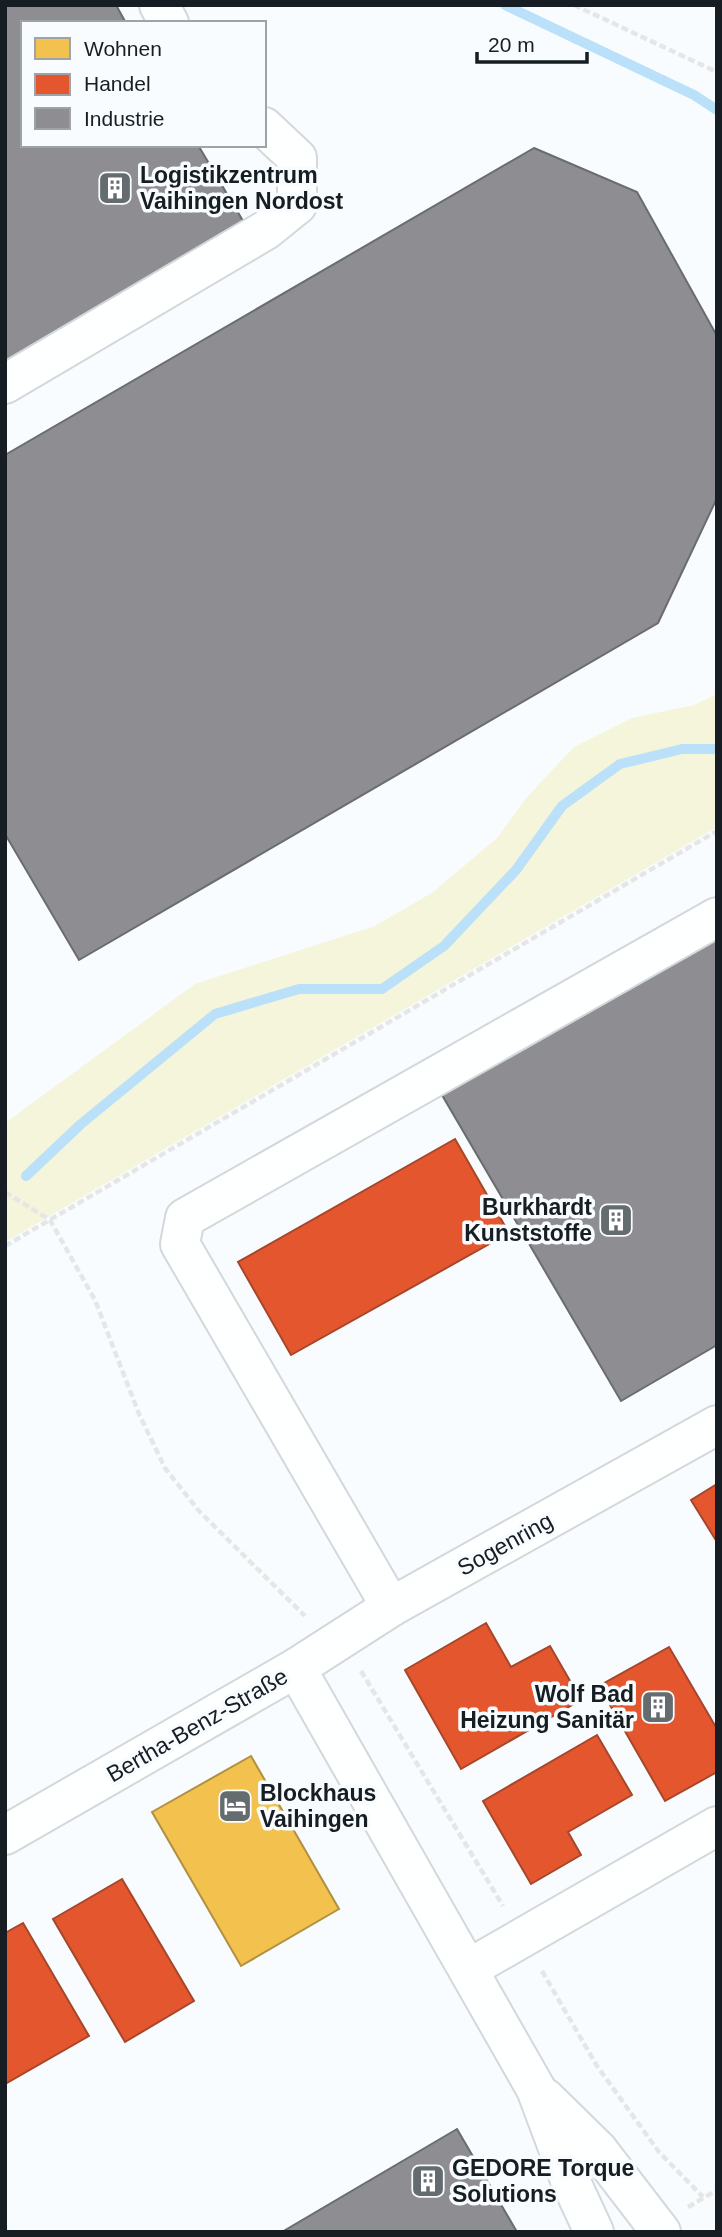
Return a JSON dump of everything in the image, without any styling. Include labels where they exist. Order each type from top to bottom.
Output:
[{"type":"street","points":[[159,5],[168,21]]},
{"type":"street","points":[[5,384],[266,230],[297,205],[297,159],[266,129]]},
{"type":"street","points":[[391,1608],[180,1244],[185,1218],[717,917]]},
{"type":"street","name":"Sogenring","points":[[296,1668],[391,1608],[717,1425]]},
{"type":"street","name":"Bertha-Benz-Straße","points":[[5,1835],[296,1668],[536,2089],[570,2180],[594,2232]]},
{"type":"street","points":[[468,1969],[717,1826]]},
{"type":"street","name":"Bertha-Benz-Straße","points":[[536,2089],[598,2150],[661,2232]]},
{"type":"path","points":[[573,5],[717,72]]},
{"type":"path","points":[[5,1246],[717,831]]},
{"type":"path","points":[[5,1192],[50,1220],[94,1300],[139,1413],[165,1468],[199,1511],[331,1644]]},
{"type":"green space","points":[[717,694],[717,827],[5,1242],[5,1123],[195,984],[375,926],[433,892],[497,838],[527,797],[574,747],[632,718],[694,705]]},
{"type":"building: Wohnen","points":[[251,1756],[339,1909],[241,1966],[152,1812]]},
{"type":"building: Handel","points":[[455,1139],[509,1233],[291,1355],[238,1262]]},
{"type":"building: Handel","points":[[717,1484],[717,1542],[691,1500]]},
{"type":"building: Handel","points":[[486,1623],[511,1667],[550,1646],[581,1700],[461,1769],[405,1670]]},
{"type":"building: Handel","name":"Wolf Bad Heizung Sanitär","points":[[669,1647],[717,1729],[717,1772],[665,1801],[599,1686]]},
{"type":"building: Handel","points":[[597,1735],[632,1795],[568,1832],[581,1855],[531,1884],[483,1801]]},
{"type":"building: Handel","points":[[122,1879],[194,2001],[125,2042],[53,1919]]},
{"type":"building: Handel","points":[[23,1923],[89,2036],[5,2084],[5,1933]]},
{"type":"building: Industrie","name":"Logistikzentrum Vaihingen Nordost","points":[[5,5],[116,5],[125,21],[21,21],[21,147],[199,147],[249,231],[5,372]]},
{"type":"building: Industrie","points":[[534,148],[637,192],[717,336],[717,498],[658,623],[79,960],[5,834],[5,455]]},
{"type":"building: Industrie","name":"Burkhardt Kunststoffe","points":[[717,935],[717,1345],[621,1401],[442,1095]]},
{"type":"building: Industrie","name":"GEDORE Torque Solutions","points":[[457,2129],[517,2232],[282,2232]]},
{"type":"waterway","points":[[505,5],[694,95],[717,110]]},
{"type":"waterway","points":[[26,1176],[81,1124],[215,1014],[299,989],[382,989],[444,946],[516,870],[562,806],[620,764],[682,749],[717,749]]},
{"type":"place","name":"Logistikzentrum Vaihingen Nordost","points":[[115,188]]},
{"type":"place","name":"Burkhardt Kunststoffe","points":[[616,1220]]},
{"type":"place","name":"Wolf Bad Heizung Sanitär","points":[[658,1707]]},
{"type":"place","name":"Blockhaus Vaihingen","points":[[235,1806]]},
{"type":"place","name":"GEDORE Torque Solutions","points":[[428,2181]]}]
